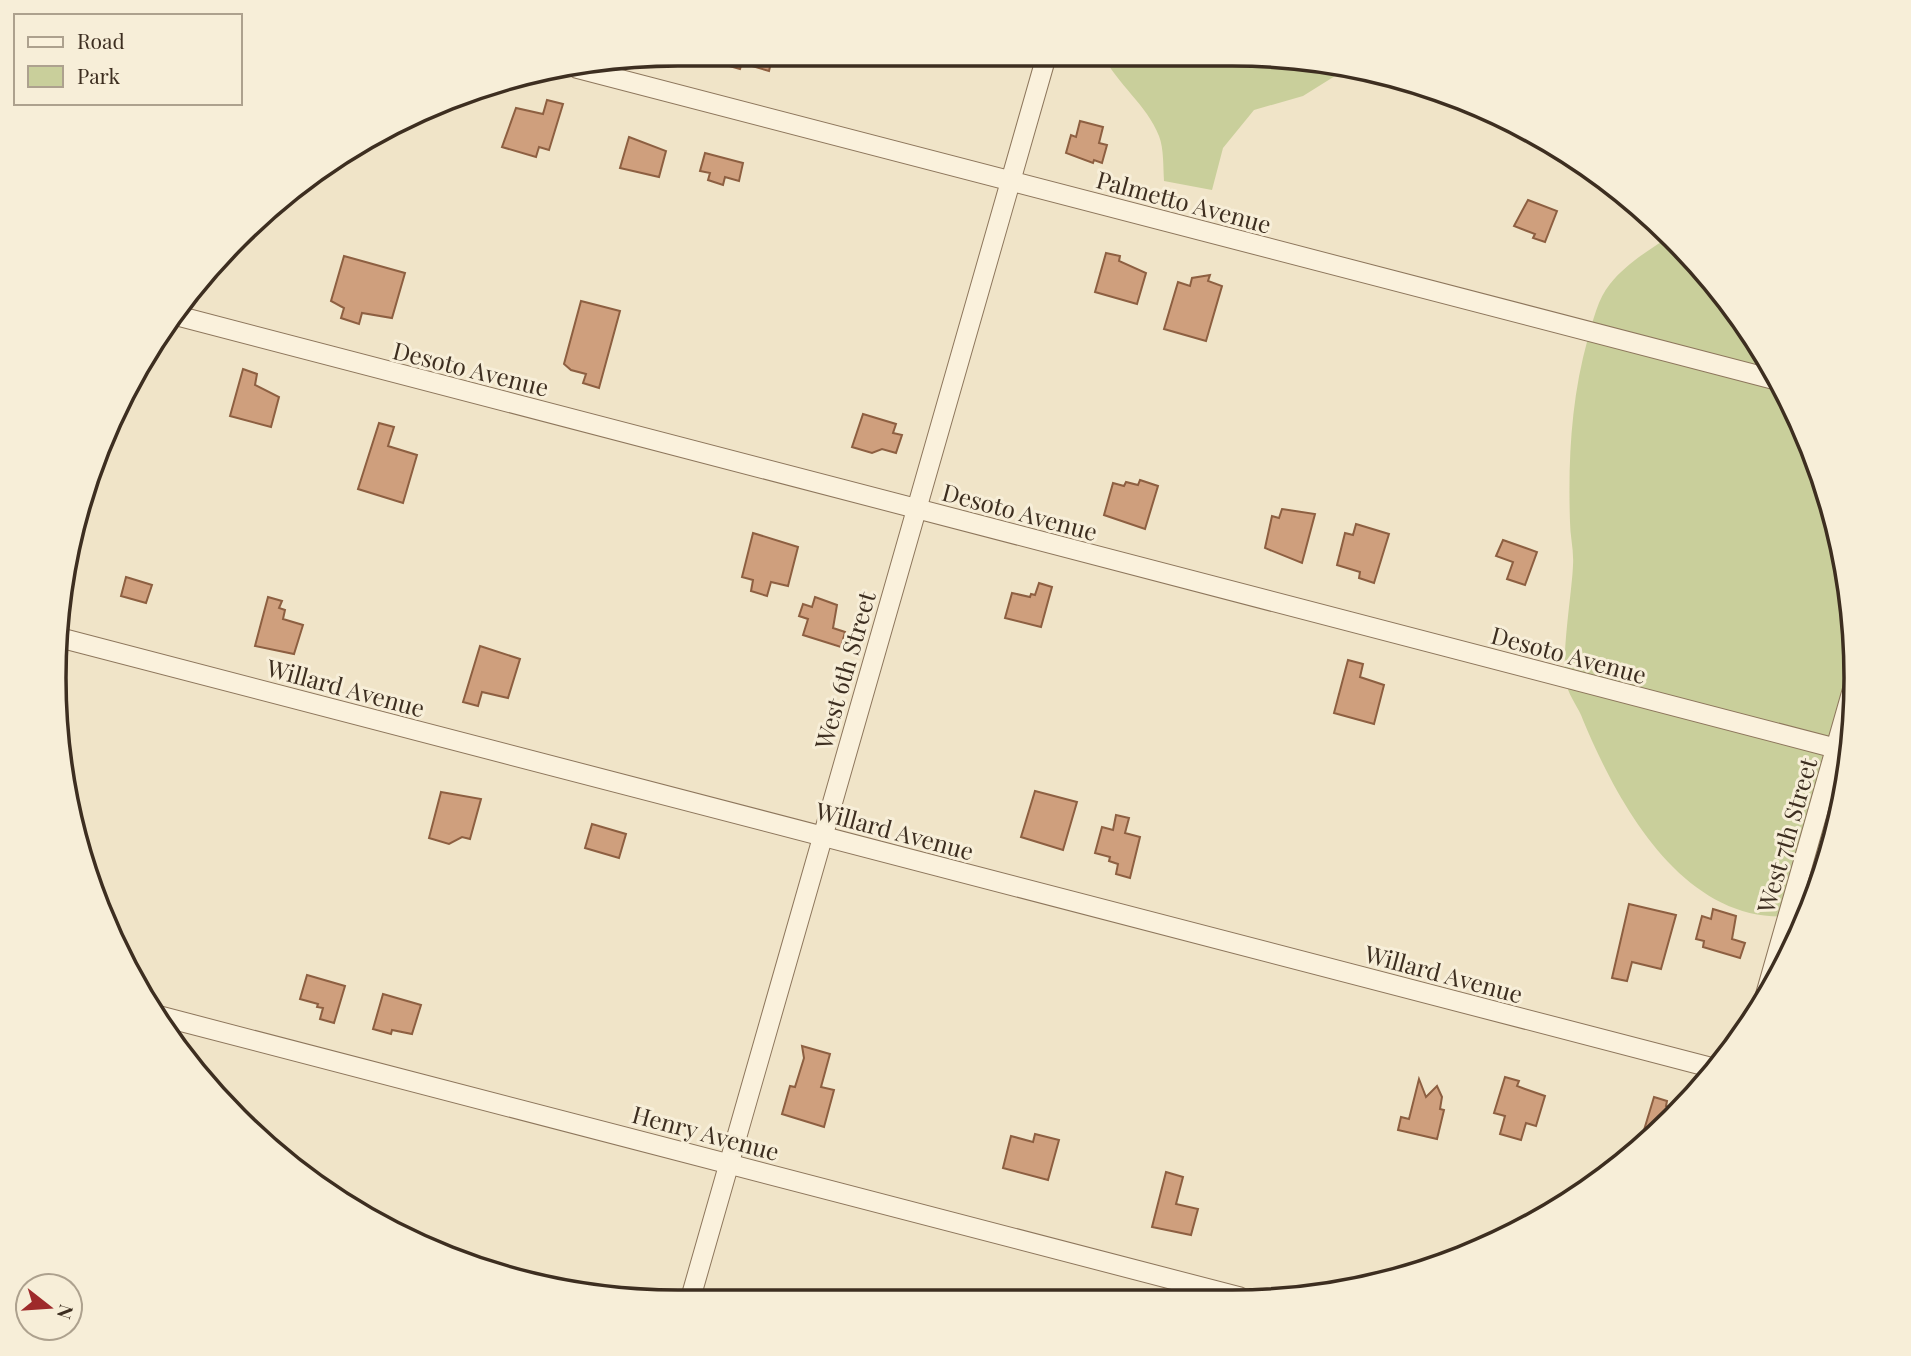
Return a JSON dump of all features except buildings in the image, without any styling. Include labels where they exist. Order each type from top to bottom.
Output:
[{"type":"street","name":"West 6th Street","points":[[693,1290],[1044,66]]},
{"type":"street","name":"Palmetto Avenue","points":[[594,73],[1766,377]]},
{"type":"street","name":"Desoto Avenue","points":[[185,318],[1840,750]]},
{"type":"street","name":"Willard Avenue","points":[[68,640],[1705,1066]]},
{"type":"street","name":"West 7th Street","points":[[1780,951],[1837,769]]},
{"type":"street","name":"Henry Avenue","points":[[171,1019],[1213,1290]]},
{"type":"green space","points":[[1109,66],[1233,66],[1336,76],[1303,96],[1254,110],[1223,148],[1212,190],[1164,181],[1159,136],[1140,104]]},
{"type":"green space","points":[[1661,242],[1693,275],[1741,338],[1763,372],[1798,444],[1824,520],[1833,559],[1843,638],[1843,718],[1833,797],[1824,836],[1797,914],[1766,916],[1728,906],[1695,886],[1666,859],[1640,827],[1618,792],[1567,686],[1565,661],[1573,559],[1570,453],[1582,361],[1602,296],[1616,277]]}]
